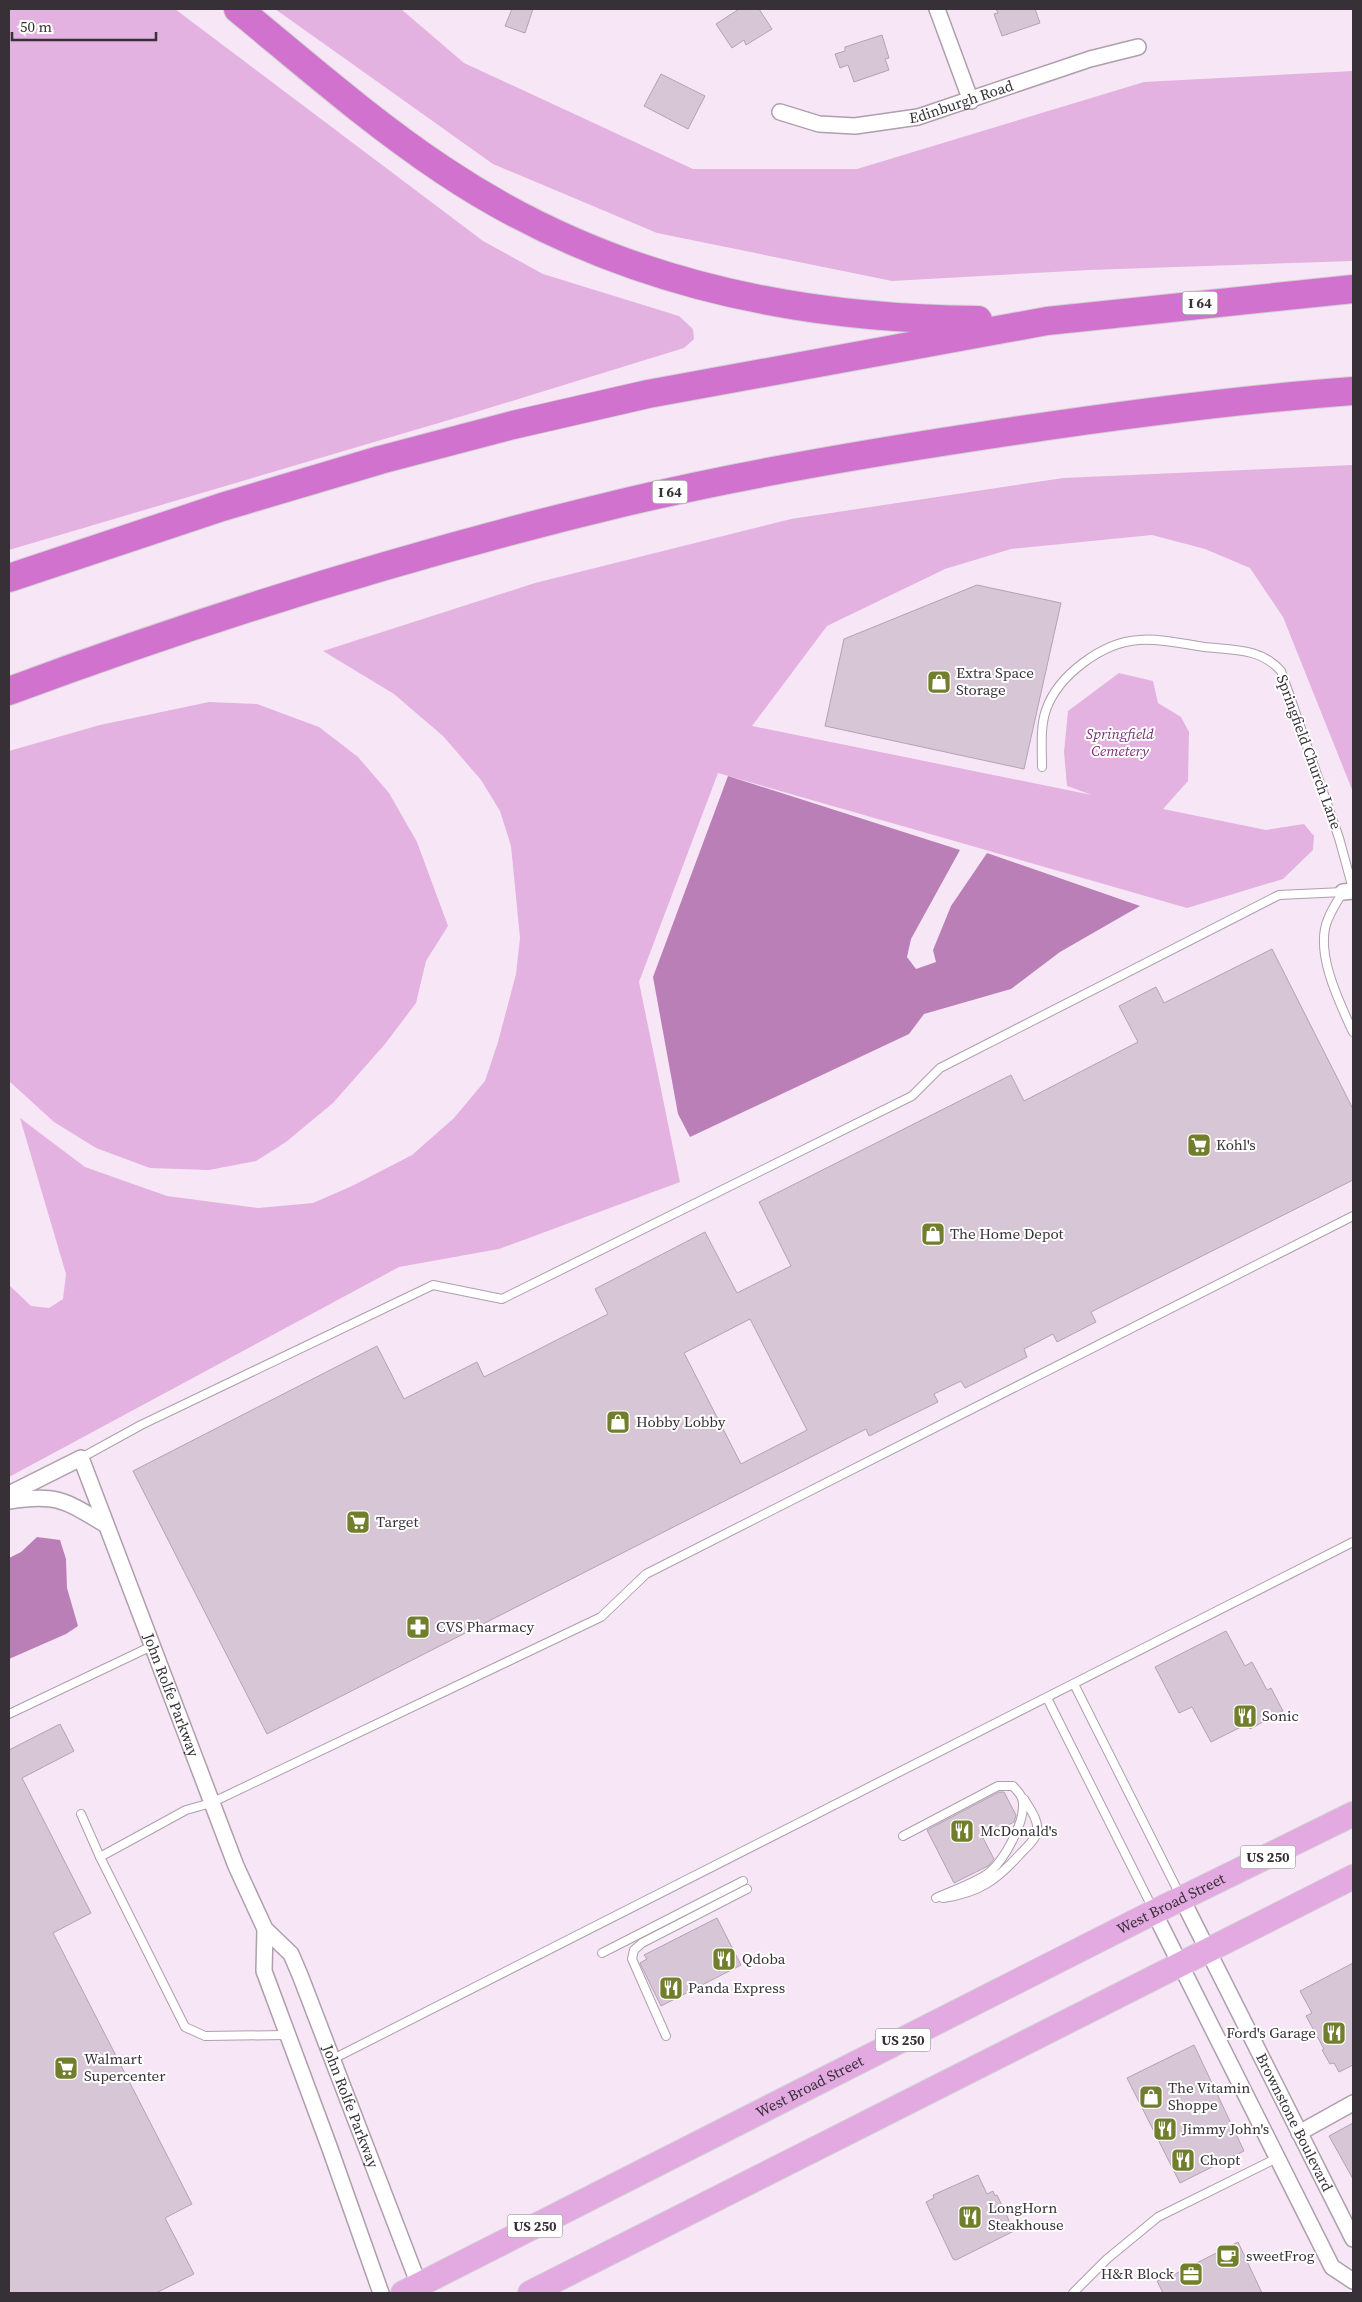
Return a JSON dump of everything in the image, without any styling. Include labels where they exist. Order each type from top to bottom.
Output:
[{"type":"highway","points":[[238,9],[387,130],[444,171],[498,203],[616,260],[694,286],[780,304],[842,312],[952,320],[1047,321]]},
{"type":"highway","name":"I 64","points":[[9,578],[222,507],[380,460],[513,425],[648,394],[1047,321],[1353,289]]},
{"type":"highway","name":"I 64","points":[[9,690],[148,641],[288,595],[494,535],[636,500],[774,470],[1016,430],[1150,411],[1271,397],[1353,391]]},
{"type":"main road","name":"West Broad Street","points":[[415,2290],[1154,1912],[1353,1814]]},
{"type":"main road","points":[[530,2293],[1353,1877]]},
{"type":"street","points":[[937,9],[971,101]]},
{"type":"street","name":"Edinburgh Road","points":[[780,112],[819,124],[855,126],[918,117],[1090,60],[1138,47]]},
{"type":"street","points":[[9,1494],[81,1458]]},
{"type":"street","name":"John Rolfe Parkway","points":[[81,1458],[236,1866],[265,1929],[291,1954],[333,2059],[415,2290]]},
{"type":"street","points":[[9,1501],[38,1496],[61,1500],[106,1525]]},
{"type":"street","name":"Brownstone Boulevard","points":[[1182,1899],[1353,2239]]},
{"type":"street","name":"Brownstone Boulevard","points":[[1154,1912],[1332,2267],[1353,2281]]},
{"type":"street","name":"John Rolfe Parkway","points":[[265,1929],[264,1971],[381,2293]]},
{"type":"street","points":[[1299,2133],[1353,2104]]},
{"type":"lane","name":"Springfield Church Lane","points":[[1042,767],[1042,730],[1046,710],[1056,690],[1093,655],[1118,644],[1140,640],[1265,656],[1281,671],[1339,838],[1350,891]]},
{"type":"lane","points":[[1350,891],[1327,920],[1324,956],[1341,1007],[1353,1032]]},
{"type":"lane","points":[[81,1458],[142,1425],[433,1285],[502,1299],[912,1096],[940,1068],[1279,895],[1350,891]]},
{"type":"lane","points":[[100,1857],[186,1810],[211,1803],[601,1617],[646,1574],[1353,1216]]},
{"type":"lane","points":[[333,2059],[1353,1542]]},
{"type":"lane","points":[[9,1714],[152,1646]]},
{"type":"lane","points":[[1074,1684],[1182,1899]]},
{"type":"lane","points":[[1047,1698],[1154,1912]]},
{"type":"lane","points":[[903,1836],[998,1786],[1013,1786],[1021,1794],[1036,1822],[1037,1832],[1031,1843],[1000,1876],[981,1888],[960,1896],[936,1898],[991,1871],[1009,1848],[1018,1826],[1024,1806],[1021,1794]]},
{"type":"lane","points":[[82,1814],[100,1857],[185,2027],[205,2036],[286,2035]]},
{"type":"lane","points":[[602,1953],[743,1881]]},
{"type":"lane","points":[[666,2036],[632,1959],[634,1950],[642,1943],[747,1889]]},
{"type":"lane","points":[[1073,2293],[1107,2259],[1158,2217],[1277,2158]]},
{"type":"green space","points":[[9,9],[175,9],[483,241],[543,274],[679,316],[693,329],[694,339],[684,348],[476,412],[9,550]]},
{"type":"green space","points":[[275,9],[401,9],[464,63],[693,169],[857,169],[1144,82],[1353,71],[1353,261],[1089,270],[892,281],[657,233],[493,164]]},
{"type":"green space","name":"Springfield Cemetery","points":[[1353,465],[1353,792],[1283,617],[1250,568],[1205,549],[1152,535],[1011,549],[945,569],[827,626],[752,726],[1092,795],[1067,786],[1064,752],[1068,711],[1119,673],[1153,681],[1158,703],[1181,717],[1189,732],[1188,781],[1163,809],[1266,830],[1304,824],[1314,836],[1313,850],[1283,879],[1187,908],[718,773],[639,982],[680,1182],[499,1249],[399,1267],[9,1477],[9,1285],[31,1306],[49,1308],[63,1299],[66,1274],[20,1118],[85,1167],[167,1196],[258,1208],[313,1203],[352,1186],[412,1155],[454,1118],[485,1081],[498,1042],[516,974],[520,938],[511,846],[500,811],[481,780],[443,736],[394,694],[323,651],[535,583],[791,519],[1063,478]]},
{"type":"green space","points":[[209,702],[257,704],[319,727],[358,757],[389,793],[417,842],[448,926],[426,961],[416,1003],[385,1044],[333,1103],[286,1142],[256,1161],[209,1170],[150,1168],[96,1148],[54,1122],[9,1081],[9,751],[100,725]]},
{"type":"shaded area","points":[[728,776],[960,850],[911,939],[907,957],[916,969],[936,962],[933,950],[951,906],[987,853],[1140,906],[1060,952],[1011,989],[924,1014],[909,1034],[690,1137],[678,1114],[653,977]]},
{"type":"shaded area","points":[[37,1537],[60,1540],[66,1559],[67,1588],[78,1626],[66,1634],[9,1659],[9,1558],[21,1552]]},
{"type":"building","points":[[512,9],[533,9],[525,33],[505,26]]},
{"type":"building","points":[[739,9],[759,9],[772,29],[746,45],[744,40],[732,48],[716,24]]},
{"type":"building","points":[[996,9],[1035,9],[1040,23],[1002,36],[994,14],[998,13]]},
{"type":"building","points":[[882,35],[889,58],[885,59],[889,70],[854,82],[848,65],[840,68],[835,54],[845,51],[845,47]]},
{"type":"building","points":[[661,74],[705,96],[688,129],[644,106]]},
{"type":"building","name":"Extra Space Storage","points":[[977,585],[1061,603],[1024,769],[825,726],[844,639]]},
{"type":"building","points":[[1272,949],[1353,1109],[1353,1180],[1091,1312],[1096,1322],[1057,1342],[1053,1334],[1024,1349],[1027,1357],[965,1388],[961,1381],[934,1394],[938,1402],[869,1436],[866,1429],[267,1734],[133,1471],[377,1346],[404,1399],[477,1362],[484,1377],[608,1314],[595,1289],[705,1232],[737,1293],[791,1266],[759,1202],[1011,1075],[1024,1101],[1138,1042],[1119,1006],[1156,987],[1164,1003]],"holes":[[[750,1319],[807,1430],[741,1464],[684,1353]]]},
{"type":"building","points":[[1226,1631],[1245,1666],[1252,1662],[1267,1690],[1271,1688],[1283,1711],[1250,1729],[1247,1724],[1211,1742],[1192,1707],[1179,1713],[1155,1667]]},
{"type":"building","name":"Walmart Supercenter","points":[[60,1724],[74,1751],[22,1778],[91,1913],[53,1933],[192,2204],[165,2218],[194,2274],[156,2293],[9,2293],[9,1750]]},
{"type":"building","name":"McDonald's","points":[[999,1792],[1004,1792],[1016,1815],[1014,1822],[983,1838],[994,1859],[988,1866],[954,1883],[927,1830]]},
{"type":"building","points":[[717,1918],[741,1965],[661,2006],[640,1963],[647,1959],[644,1955]]},
{"type":"building","name":"Ford's Garage","points":[[1353,1963],[1353,2065],[1339,2072],[1334,2063],[1330,2064],[1322,2050],[1324,2049],[1306,2016],[1312,2013],[1300,1991]]},
{"type":"building","points":[[1194,2045],[1244,2151],[1180,2183],[1127,2078]]},
{"type":"building","points":[[1353,2123],[1353,2179],[1329,2136]]},
{"type":"building","name":"LongHorn Steakhouse","points":[[978,2175],[987,2194],[993,2191],[995,2196],[997,2195],[1014,2231],[956,2260],[953,2259],[926,2202],[934,2198],[933,2195]]},
{"type":"building","points":[[1238,2242],[1262,2293],[1163,2293],[1157,2281],[1175,2274]]},
{"type":"place","name":"Extra Space Storage","points":[[939,682]]},
{"type":"place","name":"Kohl's","points":[[1199,1145]]},
{"type":"place","name":"The Home Depot","points":[[933,1234]]},
{"type":"place","name":"Hobby Lobby","points":[[618,1422]]},
{"type":"place","name":"Target","points":[[358,1522]]},
{"type":"place","name":"CVS Pharmacy","points":[[418,1627]]},
{"type":"place","name":"Sonic","points":[[1245,1716]]},
{"type":"place","name":"McDonald's","points":[[962,1831]]},
{"type":"place","name":"Qdoba","points":[[724,1959]]},
{"type":"place","name":"Panda Express","points":[[671,1988]]},
{"type":"place","name":"Ford's Garage","points":[[1334,2033]]},
{"type":"place","name":"Walmart Supercenter","points":[[66,2068]]},
{"type":"place","name":"The Vitamin Shoppe","points":[[1151,2097]]},
{"type":"place","name":"Jimmy John's","points":[[1165,2129]]},
{"type":"place","name":"Chopt","points":[[1183,2160]]},
{"type":"place","name":"LongHorn Steakhouse","points":[[970,2217]]},
{"type":"place","name":"sweetFrog","points":[[1228,2256]]},
{"type":"place","name":"H&R Block","points":[[1191,2274]]}]
